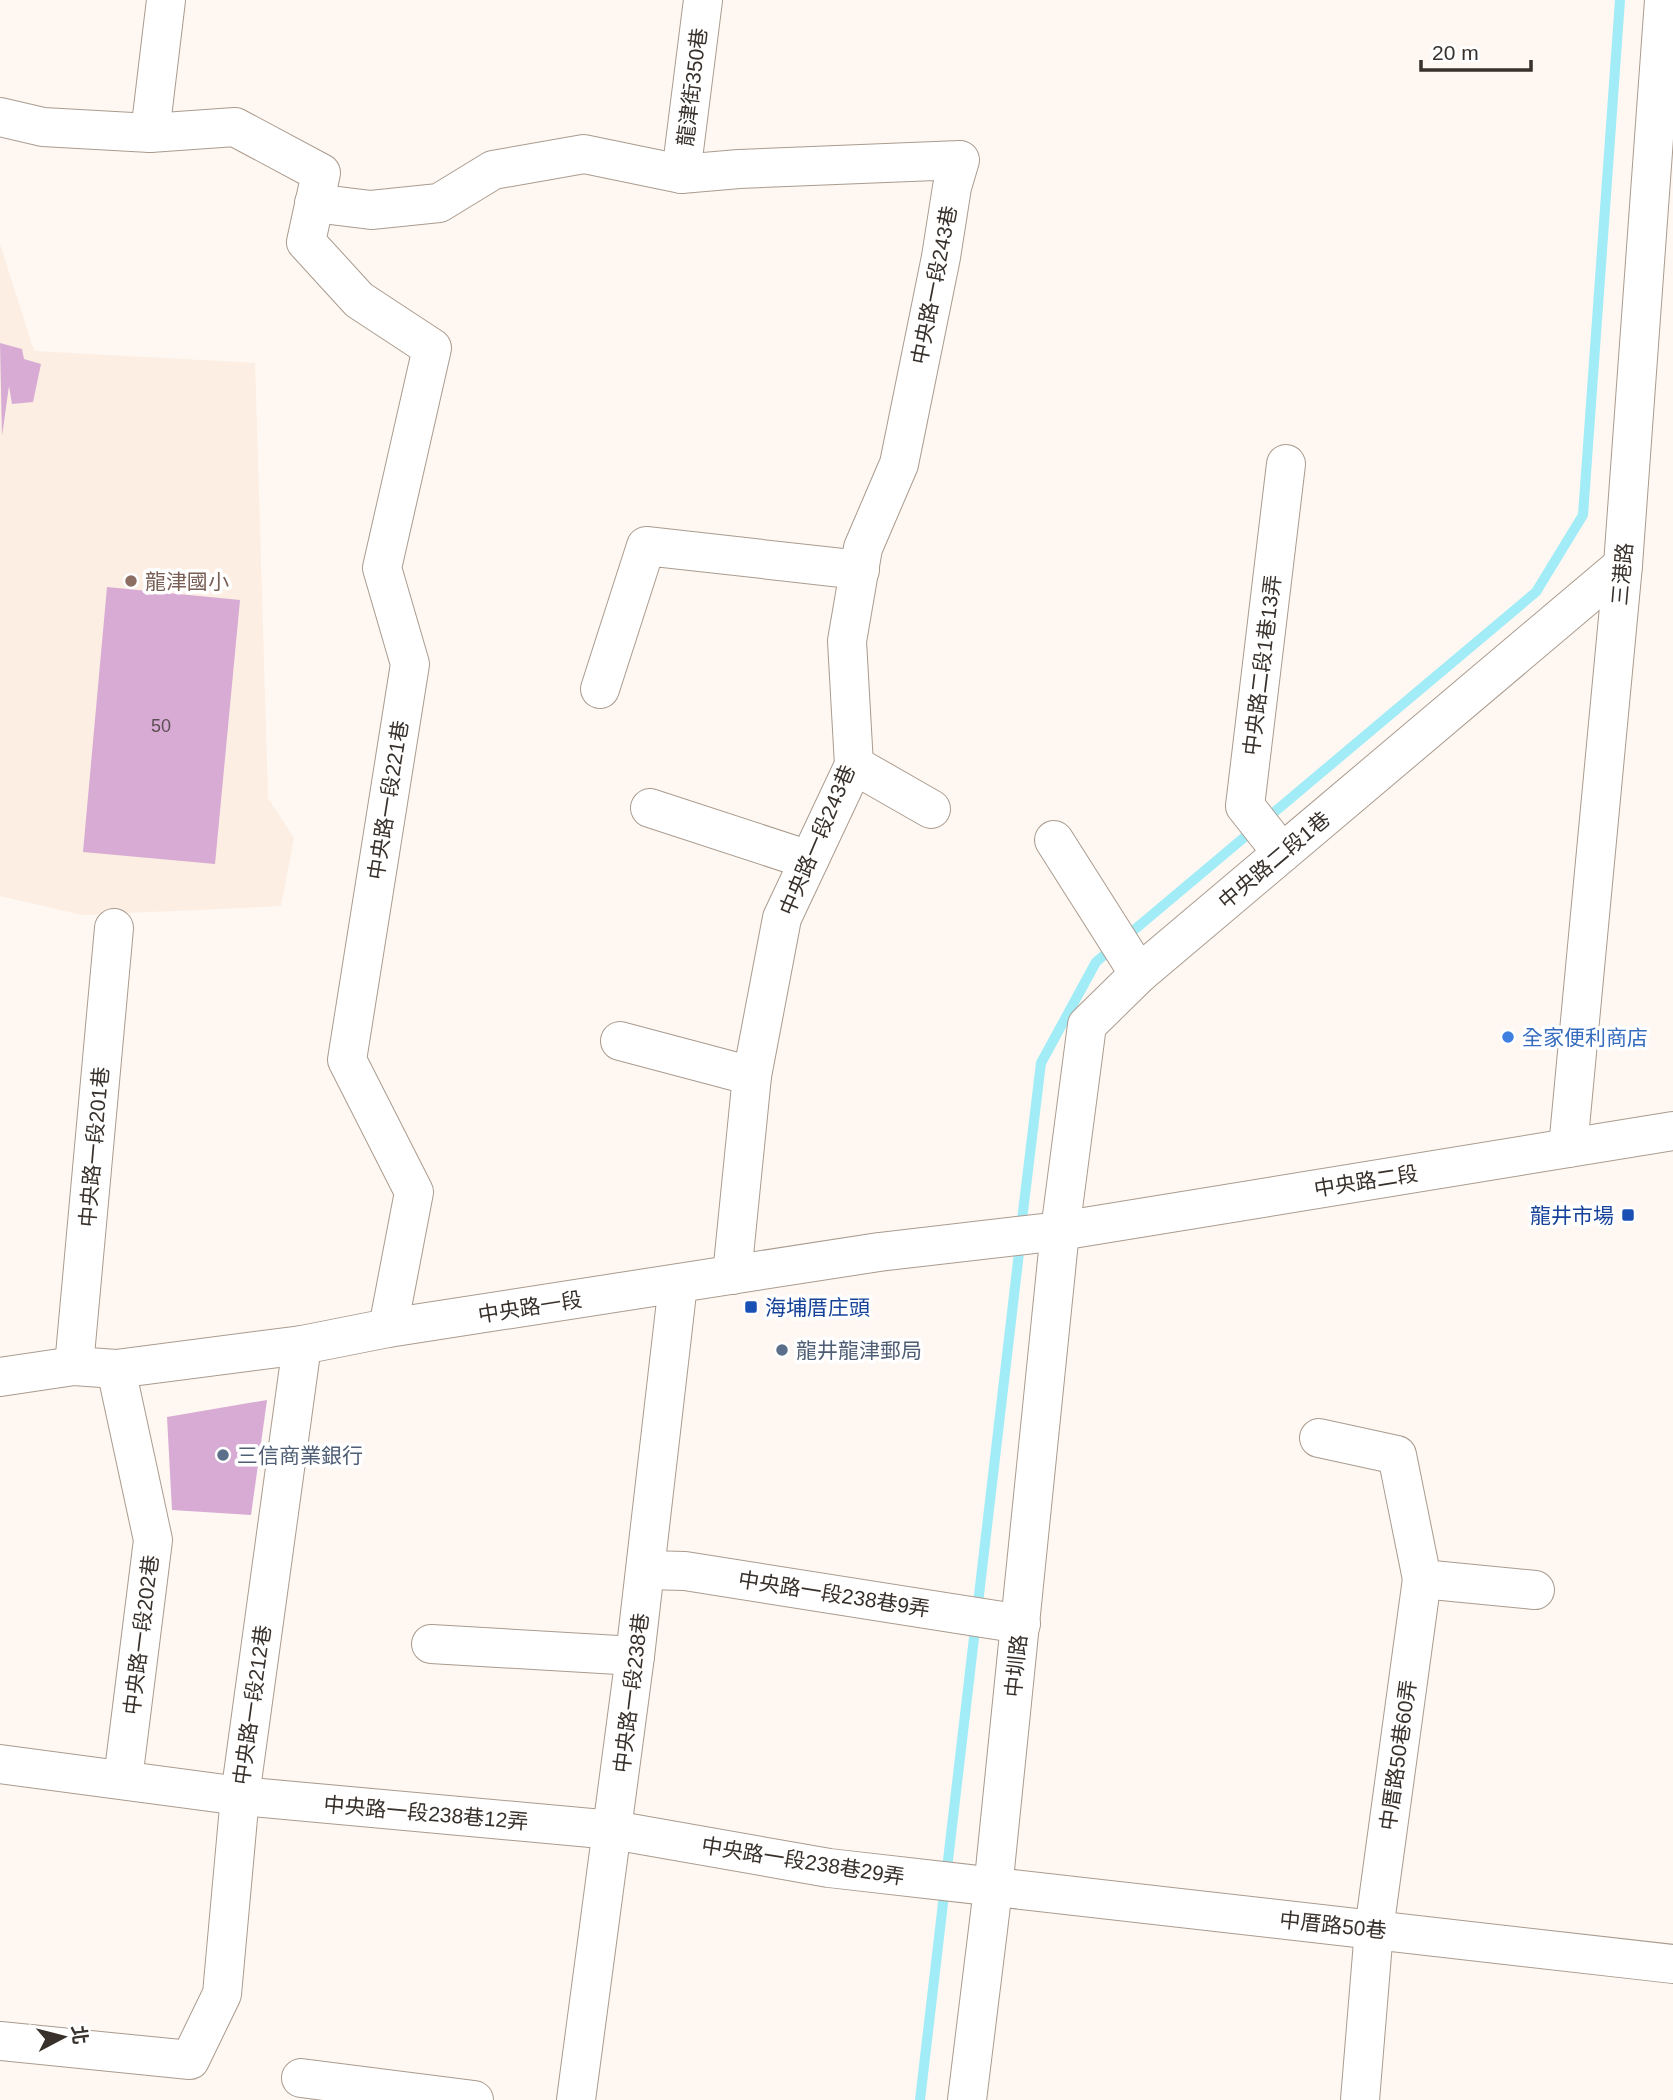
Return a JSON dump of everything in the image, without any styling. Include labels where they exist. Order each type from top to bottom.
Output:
[{"type":"street","points":[[150,133],[166,0]]},
{"type":"street","name":"龍津街350巷","points":[[681,174],[703,0]]},
{"type":"street","name":"三港路","points":[[1568,1148],[1623,565],[1664,0]]},
{"type":"street","points":[[0,117],[43,127],[150,133],[235,127],[320,173],[314,203],[372,210],[439,203],[493,170],[584,154],[681,174]]},
{"type":"street","name":"中央路一段243巷","points":[[681,174],[960,160],[952,187],[941,257],[899,464],[863,548],[847,641],[854,765],[782,918],[752,1076],[732,1275]]},
{"type":"street","name":"中央路一段221巷","points":[[314,203],[306,242],[359,300],[432,348],[382,568],[410,664],[347,1060],[414,1192],[388,1328]]},
{"type":"street","name":"中央路二段1巷13弄","points":[[1282,853],[1245,806],[1286,464]]},
{"type":"street","points":[[600,689],[646,546],[860,570]]},
{"type":"street","name":"中央路二段1巷","points":[[1060,1231],[1087,1026],[1139,974],[1623,565]]},
{"type":"street","points":[[854,765],[931,809]]},
{"type":"street","points":[[650,808],[809,860]]},
{"type":"street","points":[[1054,840],[1139,974]]},
{"type":"street","name":"中央路一段201巷","points":[[74,1366],[114,928]]},
{"type":"street","points":[[620,1041],[752,1076]]},
{"type":"street","name":"中央路二段","points":[[1060,1231],[1673,1131]]},
{"type":"street","name":"中央路一段","points":[[0,1377],[74,1366],[116,1369],[302,1345],[388,1328],[878,1252],[1060,1231]]},
{"type":"street","name":"中圳路","points":[[967,2100],[993,1889],[1060,1231]]},
{"type":"street","name":"中央路一段238巷","points":[[576,2100],[646,1570],[678,1284]]},
{"type":"street","name":"中央路一段212巷","points":[[0,2041],[190,2060],[222,1994],[240,1796],[302,1345]]},
{"type":"street","name":"中央路一段202巷","points":[[116,1369],[153,1540],[123,1779]]},
{"type":"street","name":"中厝路50巷60弄","points":[[1319,1438],[1397,1455],[1422,1579],[1374,1930],[1360,2100]]},
{"type":"street","name":"中央路一段238巷9弄","points":[[646,1570],[685,1571],[1021,1624]]},
{"type":"street","points":[[1422,1579],[1535,1590]]},
{"type":"street","points":[[431,1644],[635,1656]]},
{"type":"street","name":"中央路一段238巷12弄","points":[[0,1764],[240,1796],[613,1830]]},
{"type":"street","name":"中央路一段238巷29弄","points":[[613,1830],[829,1868],[993,1889]]},
{"type":"street","name":"中厝路50巷","points":[[993,1889],[1673,1964]]},
{"type":"street","points":[[301,2078],[474,2100]]},
{"type":"shaded area","name":"龍津國小","points":[[0,244],[34,351],[255,363],[268,798],[294,838],[281,906],[82,915],[0,896]]},
{"type":"building","points":[[0,343],[22,349],[24,359],[41,364],[33,402],[12,404],[9,386],[2,436]]},
{"type":"building","points":[[107,587],[240,600],[215,864],[83,852]]},
{"type":"building","points":[[267,1400],[251,1515],[172,1510],[167,1417]]},
{"type":"waterway","points":[[1021,1228],[1041,1063],[1096,962],[1536,592],[1583,515],[1620,0]]},
{"type":"waterway","points":[[920,2100],[1020,1244]]},
{"type":"place","name":"龍津國小","points":[[131,581]]},
{"type":"place","name":"全家便利商店","points":[[1508,1037]]},
{"type":"place","name":"龍井市場","points":[[1628,1215]]},
{"type":"place","name":"海埔厝庄頭","points":[[751,1307]]},
{"type":"place","name":"龍井龍津郵局","points":[[782,1350]]},
{"type":"place","name":"三信商業銀行","points":[[223,1455]]}]
